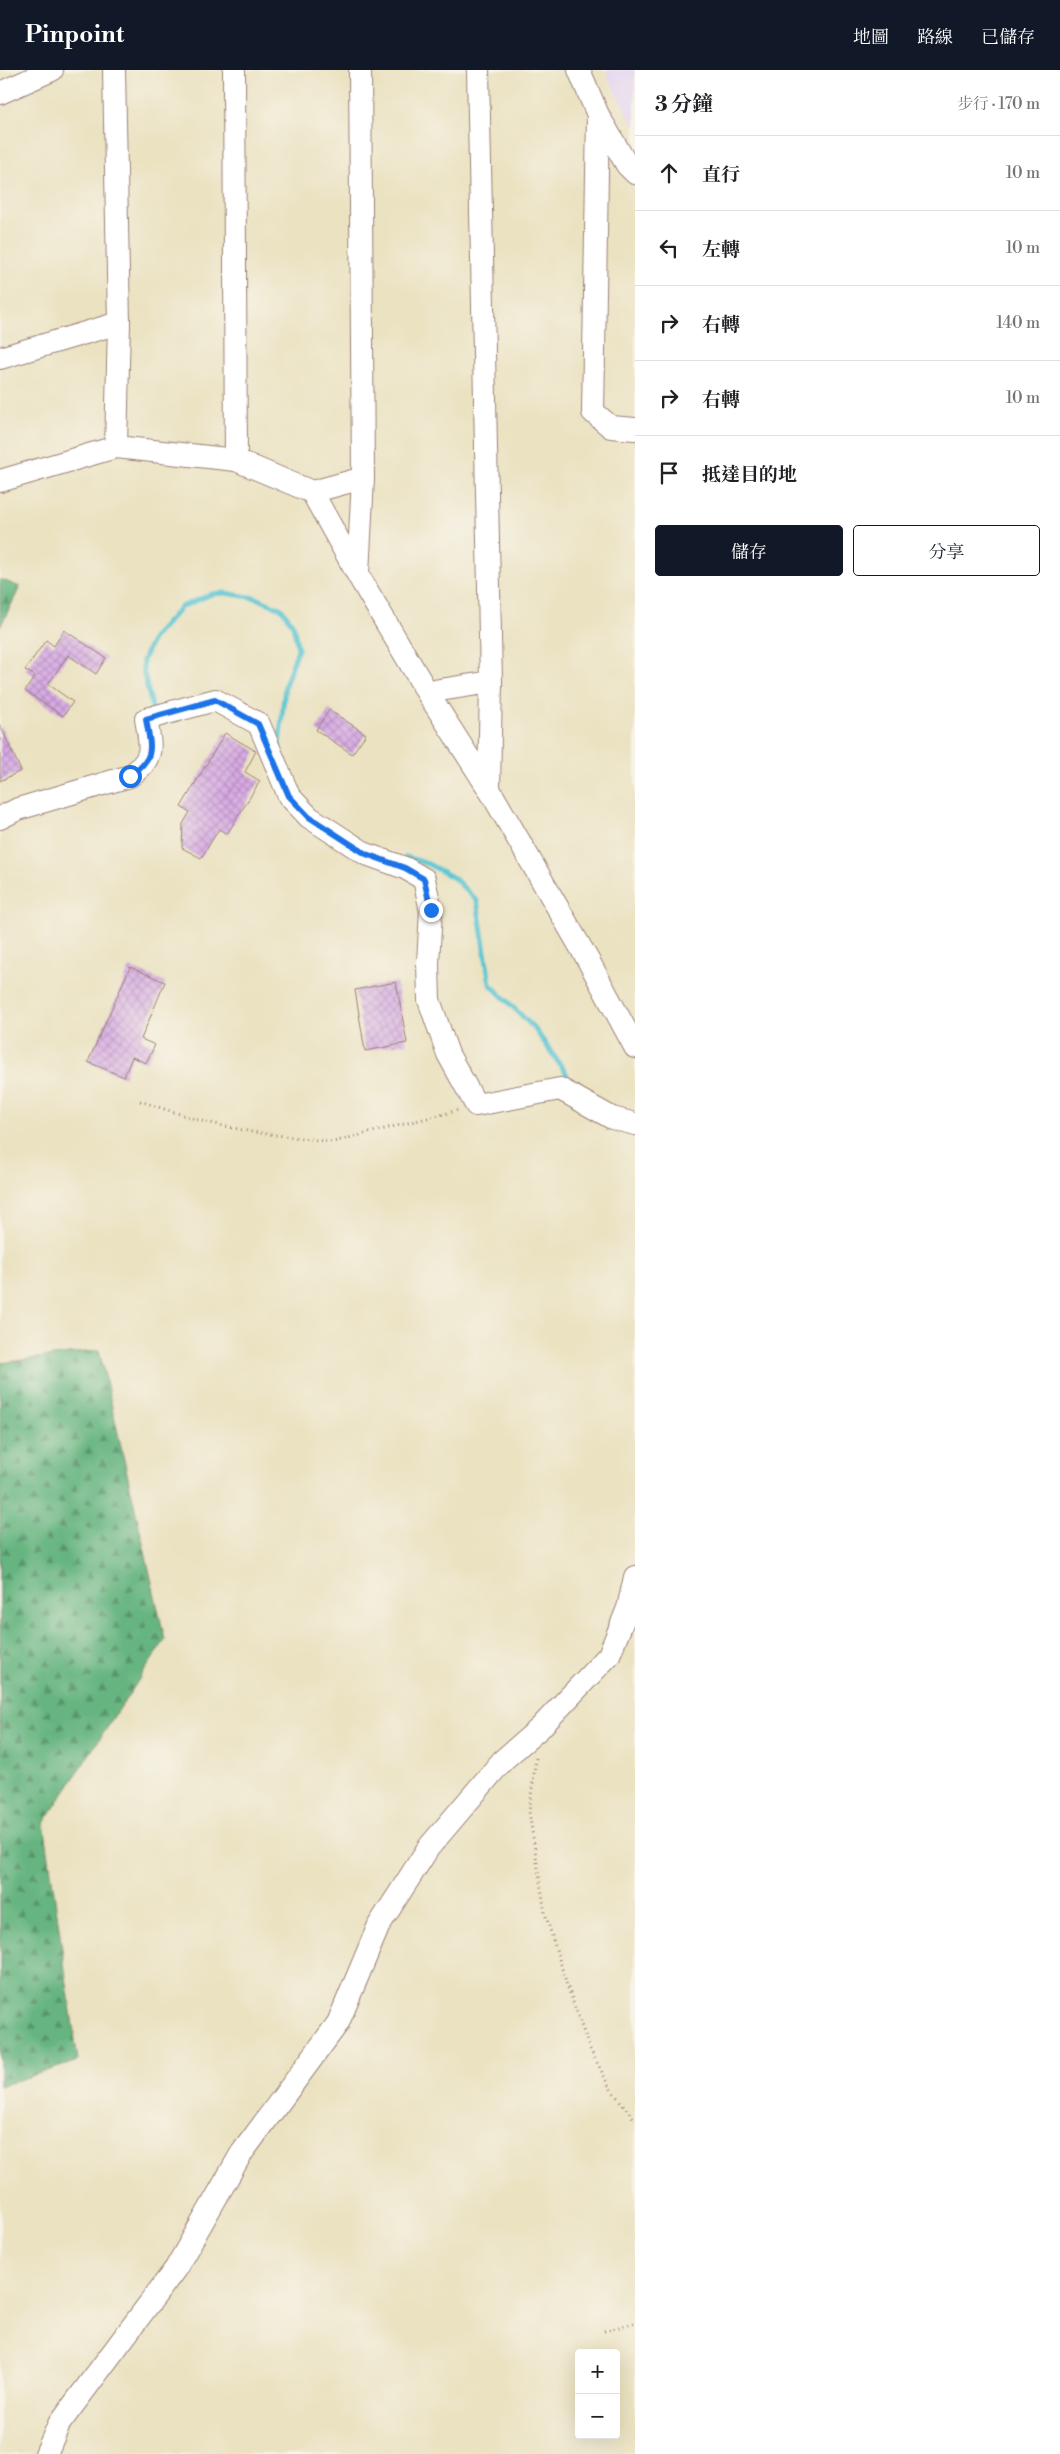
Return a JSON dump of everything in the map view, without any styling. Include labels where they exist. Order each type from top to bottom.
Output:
[{"type":"street","points":[[0,93],[52,70]]},
{"type":"street","points":[[114,70],[118,323],[116,447]]},
{"type":"street","points":[[234,70],[236,460]]},
{"type":"street","points":[[358,575],[362,478],[360,70]]},
{"type":"street","points":[[478,70],[491,682],[489,789]]},
{"type":"street","points":[[579,70],[598,115],[627,166],[635,173]]},
{"type":"street","points":[[598,115],[593,412],[612,427],[635,429]]},
{"type":"street","points":[[0,358],[118,323]]},
{"type":"street","points":[[0,481],[116,447],[236,460],[312,492],[426,692],[489,789],[588,960],[635,1047]]},
{"type":"street","points":[[312,492],[362,478]]},
{"type":"street","points":[[426,692],[491,682]]},
{"type":"street","points":[[0,818],[18,809],[130,776],[146,765],[151,748],[146,719],[215,700],[258,724],[289,796],[309,817],[366,854],[405,868],[424,879],[431,910],[428,963],[429,1000],[448,1054],[476,1105],[560,1089],[612,1118],[635,1124]]},
{"type":"street","points":[[46,2454],[59,2424],[176,2268],[241,2154],[338,2023],[379,1926],[430,1848],[503,1760],[540,1728],[608,1655],[628,1608],[635,1577]]},
{"type":"path","points":[[140,1101],[202,1121],[244,1130],[333,1142],[476,1105]]},
{"type":"path","points":[[540,1728],[529,1812],[545,1913],[567,1985],[589,2047],[610,2088],[635,2120]]},
{"type":"path","points":[[604,2331],[635,2323]]},
{"type":"shaded area","points":[[605,70],[635,70],[635,125],[628,116]]},
{"type":"green space","points":[[0,579],[20,587],[0,627]]},
{"type":"green space","points":[[99,1350],[165,1640],[44,1823],[78,2061],[0,2086],[0,1363]]},
{"type":"building","points":[[64,630],[106,658],[96,674],[68,655],[48,684],[73,702],[63,716],[25,691],[35,676],[25,670],[46,640],[54,646]]},
{"type":"building","points":[[329,710],[366,734],[352,754],[316,730]]},
{"type":"building","points":[[0,725],[21,771],[0,781]]},
{"type":"building","points":[[225,733],[256,751],[245,772],[260,781],[227,834],[219,829],[201,858],[182,848],[183,824],[190,812],[181,807]]},
{"type":"building","points":[[130,967],[165,982],[141,1039],[155,1045],[146,1063],[132,1057],[124,1077],[88,1062]]},
{"type":"building","points":[[396,982],[407,1043],[365,1051],[355,990]]},
{"type":"waterway","points":[[153,711],[143,670],[143,660],[153,638],[181,607],[212,594],[225,593],[256,598],[282,609],[293,625],[298,649],[285,685],[279,747]]},
{"type":"waterway","points":[[406,857],[428,864],[454,878],[477,901],[490,984],[534,1028],[566,1073],[571,1087]]},
{"type":"route","points":[[130,776],[146,765],[151,748],[146,719],[215,700],[258,724],[271,750],[289,796],[309,817],[366,854],[405,868],[424,879],[431,910]]}]
